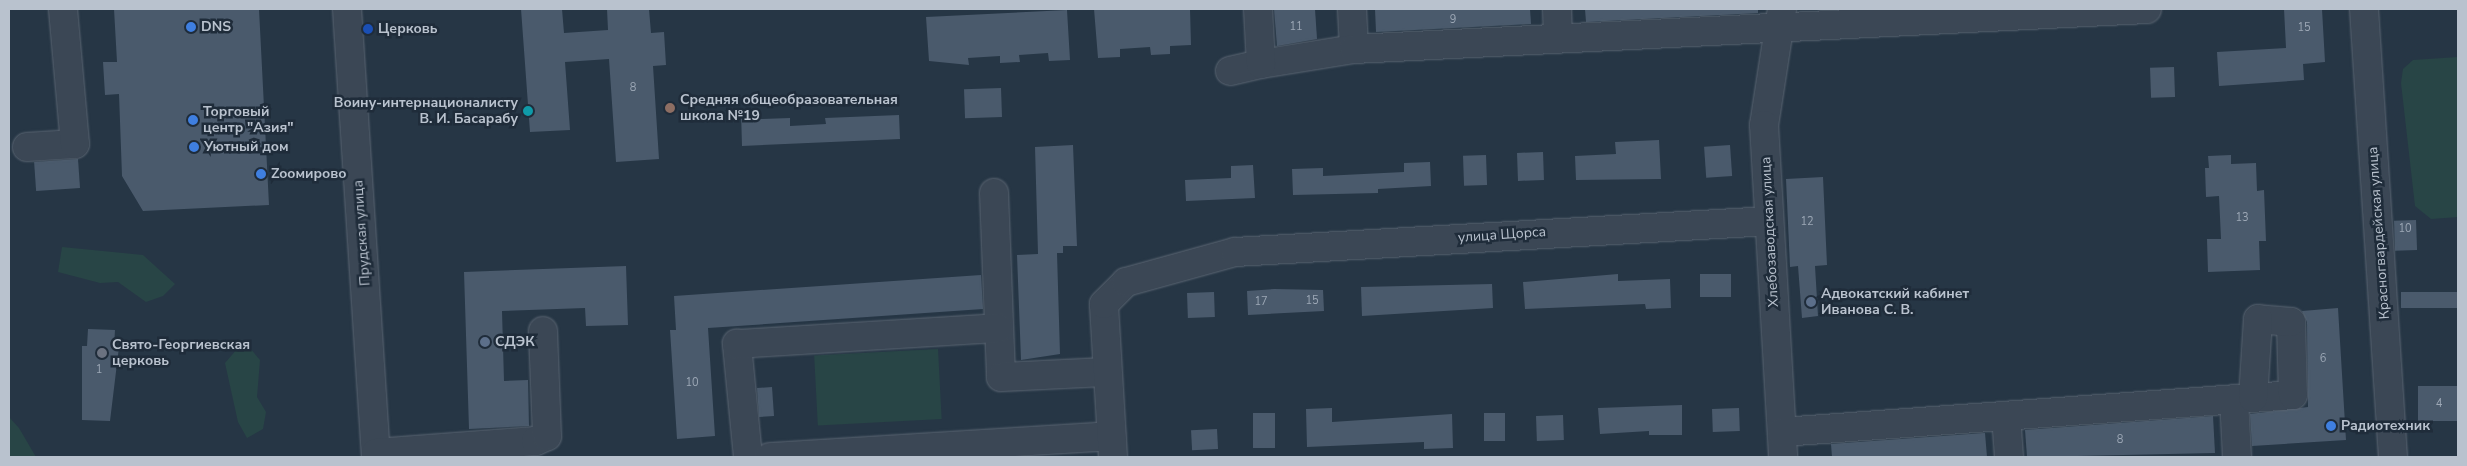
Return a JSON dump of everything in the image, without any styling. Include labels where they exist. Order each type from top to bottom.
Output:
[{"type":"street","points":[[27,147],[75,144],[63,9]]},
{"type":"street","name":"Прудская улица","points":[[347,9],[376,455]]},
{"type":"street","points":[[1258,9],[1261,64]]},
{"type":"street","points":[[1352,9],[1354,49]]},
{"type":"street","points":[[1557,9],[1558,38]]},
{"type":"street","points":[[1230,71],[1354,49],[1558,38],[1782,18],[2147,9]]},
{"type":"street","name":"Красногвардейская улица","points":[[2364,9],[2393,457]]},
{"type":"street","name":"Хлебозаводская улица","points":[[1782,18],[1764,125],[1782,445]]},
{"type":"street","points":[[994,193],[1001,377],[1107,372]]},
{"type":"street","name":"улица Щорса","points":[[1112,447],[1104,304],[1126,282],[1235,252],[1769,221]]},
{"type":"street","points":[[748,457],[737,344],[999,328]]},
{"type":"street","points":[[376,455],[536,441],[547,436],[543,332]]},
{"type":"street","points":[[1782,445],[2006,416],[2243,399],[2237,457]]},
{"type":"street","points":[[2006,416],[2009,457]]},
{"type":"street","points":[[770,457],[1112,447]]},
{"type":"green space","points":[[2458,57],[2458,217],[2431,219],[2415,206],[2401,83],[2403,69],[2413,60]]},
{"type":"green space","points":[[62,247],[143,255],[175,284],[163,296],[146,302],[118,282],[100,283],[58,272]]},
{"type":"green space","points":[[244,341],[260,360],[257,397],[266,412],[263,429],[247,438],[238,422],[225,363]]},
{"type":"green space","points":[[938,349],[942,419],[818,425],[814,355]]},
{"type":"green space","points":[[9,417],[19,428],[36,457],[9,457]]},
{"type":"building","name":"Торговый центр \"Азия\"","points":[[114,9],[259,9],[269,205],[143,211],[122,176],[119,94],[105,95],[103,62],[117,62]]},
{"type":"building","points":[[521,9],[562,9],[564,33],[608,30],[607,9],[649,9],[651,33],[664,32],[666,65],[653,66],[659,159],[616,162],[609,59],[565,62],[570,130],[530,132]]},
{"type":"building","points":[[1094,9],[1190,9],[1191,45],[1170,46],[1170,54],[1151,55],[1150,47],[1120,49],[1120,57],[1098,58]]},
{"type":"building","points":[[1274,9],[1315,9],[1317,39],[1277,46]]},
{"type":"building","points":[[1375,9],[1530,9],[1531,24],[1376,32]]},
{"type":"building","points":[[1585,9],[1758,9],[1758,13],[1586,22]]},
{"type":"building","points":[[2284,9],[2322,9],[2325,62],[2303,64],[2304,80],[2219,86],[2217,52],[2286,48]]},
{"type":"building","points":[[1067,10],[1070,60],[1049,61],[1048,53],[1019,55],[1020,62],[1000,63],[1000,56],[968,58],[969,65],[929,61],[926,17]]},
{"type":"building","points":[[2174,67],[2175,97],[2151,98],[2150,68]]},
{"type":"building","points":[[1001,88],[1002,117],[965,118],[964,89]]},
{"type":"building","points":[[761,111],[761,119],[790,118],[790,126],[826,124],[825,118],[899,115],[900,139],[742,146],[741,112]]},
{"type":"building","points":[[1659,140],[1661,179],[1576,180],[1575,156],[1616,154],[1615,142]]},
{"type":"building","points":[[1073,145],[1077,246],[1063,246],[1063,253],[1057,253],[1060,354],[1021,360],[1017,255],[1038,254],[1035,147]]},
{"type":"building","points":[[1730,145],[1732,176],[1706,178],[1704,147]]},
{"type":"building","points":[[1543,152],[1544,180],[1518,181],[1517,153]]},
{"type":"building","points":[[1486,155],[1487,185],[1464,186],[1463,156]]},
{"type":"building","points":[[2231,155],[2231,164],[2256,163],[2257,191],[2264,190],[2266,241],[2259,241],[2260,270],[2208,272],[2207,239],[2221,239],[2219,196],[2206,197],[2205,168],[2209,168],[2208,156]]},
{"type":"building","points":[[78,159],[80,188],[36,191],[34,162]]},
{"type":"building","points":[[1430,162],[1431,186],[1378,189],[1378,193],[1293,195],[1292,169],[1323,168],[1323,176],[1404,172],[1404,163]]},
{"type":"building","points":[[1253,165],[1255,198],[1186,201],[1185,180],[1231,178],[1231,166]]},
{"type":"building","points":[[1823,177],[1827,265],[1815,266],[1818,316],[1802,318],[1798,266],[1790,267],[1786,179]]},
{"type":"building","points":[[2416,220],[2417,250],[2395,251],[2394,221]]},
{"type":"building","points":[[626,266],[628,325],[586,326],[585,308],[502,311],[504,381],[528,380],[529,426],[469,429],[464,272]]},
{"type":"building","points":[[1618,274],[1618,281],[1670,279],[1671,308],[1646,309],[1645,304],[1525,309],[1523,282]]},
{"type":"building","points":[[1700,274],[1731,274],[1731,297],[1700,297]]},
{"type":"building","points":[[981,275],[983,309],[708,328],[715,436],[677,439],[670,330],[676,330],[674,296]]},
{"type":"building","points":[[1492,284],[1493,308],[1362,316],[1361,287]]},
{"type":"building","points":[[1274,289],[1323,290],[1324,311],[1248,315],[1247,291]]},
{"type":"building","points":[[1214,292],[1215,317],[1188,318],[1187,293]]},
{"type":"building","points":[[2401,292],[2458,292],[2458,308],[2401,308]]},
{"type":"building","points":[[2338,308],[2346,440],[2252,446],[2250,414],[2308,407],[2307,322],[2302,311]]},
{"type":"building","points":[[88,329],[115,330],[114,347],[119,347],[110,421],[82,420],[82,346],[87,346]]},
{"type":"building","points":[[2418,386],[2458,386],[2458,421],[2418,421]]},
{"type":"building","points":[[772,387],[774,416],[759,417],[757,388]]},
{"type":"building","points":[[1682,405],[1682,435],[1649,435],[1649,431],[1600,434],[1598,408]]},
{"type":"building","points":[[1332,408],[1332,422],[1452,414],[1453,448],[1424,449],[1424,442],[1307,447],[1306,409]]},
{"type":"building","points":[[1739,408],[1740,431],[1713,432],[1712,409]]},
{"type":"building","points":[[1253,413],[1275,413],[1275,448],[1253,448]]},
{"type":"building","points":[[1484,413],[1505,413],[1505,441],[1484,441]]},
{"type":"building","points":[[1563,415],[1564,440],[1537,441],[1536,416]]},
{"type":"building","points":[[2213,416],[2215,453],[2027,457],[2025,430]]},
{"type":"building","points":[[1217,429],[1218,449],[1192,450],[1191,430]]},
{"type":"building","points":[[1985,433],[1987,457],[1832,457],[1831,444]]},
{"type":"place","name":"DNS","points":[[191,27]]},
{"type":"place","name":"Церковь","points":[[368,29]]},
{"type":"place","name":"Средняя общеобразовательная школа №19","points":[[670,108]]},
{"type":"place","name":"Воину-интернационалисту В. И. Басарабу","points":[[528,111]]},
{"type":"place","name":"Торговый центр \"Азия\"","points":[[193,120]]},
{"type":"place","name":"Уютный дом","points":[[194,147]]},
{"type":"place","name":"Zooмирово","points":[[261,174]]},
{"type":"place","name":"Адвокатский кабинет Иванова С. В.","points":[[1811,302]]},
{"type":"place","name":"СДЭК","points":[[485,342]]},
{"type":"place","name":"Свято-Георгиевская церковь","points":[[102,353]]},
{"type":"place","name":"Радиотехник","points":[[2331,426]]}]
